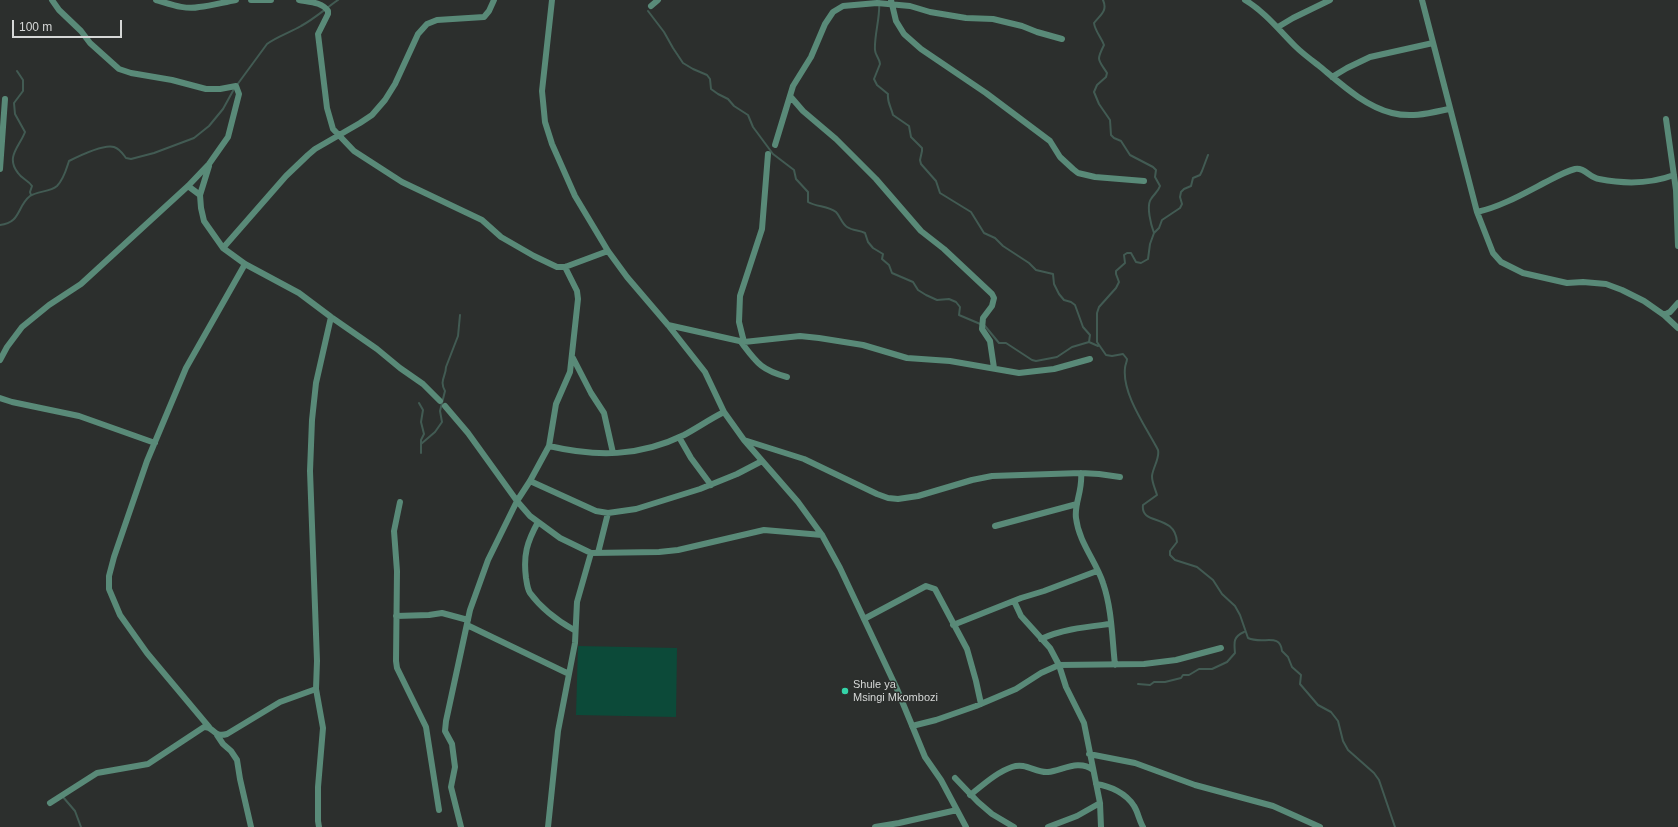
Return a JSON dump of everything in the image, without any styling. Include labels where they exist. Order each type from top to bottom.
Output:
[{"type":"street","points":[[0,360],[7,347],[22,327],[43,309],[81,284],[188,186],[209,164],[228,137],[239,94],[238,87],[235,86],[220,89],[206,89],[172,80],[131,73],[119,69],[90,43],[52,0]]},
{"type":"street","points":[[156,0],[186,8],[236,0]]},
{"type":"street","points":[[251,0],[271,0]]},
{"type":"street","points":[[298,0],[318,3],[325,6],[328,11],[328,14],[320,28],[318,40],[330,122],[333,129],[354,151],[402,182],[482,220],[501,237],[557,267],[565,267],[608,251]]},
{"type":"street","points":[[223,248],[286,176],[308,155],[372,115],[385,100],[395,84],[418,34],[427,24],[437,20],[484,17],[490,11],[494,0]]},
{"type":"street","points":[[552,0],[542,91],[545,122],[552,144],[571,187],[608,251],[646,301],[668,325],[705,372],[724,412],[744,440],[798,502],[822,535],[840,568],[897,690],[925,757],[941,780],[966,827]]},
{"type":"street","points":[[651,6],[658,0]]},
{"type":"street","points":[[1246,0],[1254,5],[1278,27],[1295,47],[1332,77],[1363,100],[1377,108],[1393,114],[1419,116],[1449,108]]},
{"type":"street","points":[[1278,27],[1330,0]]},
{"type":"street","points":[[1422,0],[1477,212],[1490,246],[1501,262],[1523,273],[1558,282],[1606,284],[1644,301],[1664,315],[1678,328]]},
{"type":"street","points":[[775,145],[793,86],[811,57],[822,31],[833,12],[842,6],[857,2],[891,2],[930,12],[966,18],[993,19],[1022,26],[1062,39]]},
{"type":"street","points":[[891,2],[896,21],[904,34],[921,49],[991,97],[1050,141],[1060,156],[1073,169],[1078,172],[1095,176],[1144,181]]},
{"type":"street","points":[[1332,77],[1370,57],[1433,43]]},
{"type":"street","points":[[790,96],[803,111],[836,139],[876,179],[921,231],[944,249],[992,294],[994,298],[992,306],[983,318],[982,330],[990,341],[994,368]]},
{"type":"street","points":[[0,169],[6,99]]},
{"type":"street","points":[[1666,120],[1677,204],[1676,230],[1678,246]]},
{"type":"street","points":[[768,154],[762,229],[740,296],[739,322],[742,342],[754,360],[767,370],[788,377]]},
{"type":"street","points":[[209,164],[200,195],[201,208],[204,221],[223,248],[245,264],[299,293],[330,318],[377,349],[423,384],[440,401]]},
{"type":"street","points":[[1477,212],[1495,206],[1576,169],[1584,171],[1596,178],[1627,182],[1653,181],[1674,175]]},
{"type":"street","points":[[188,186],[200,195]]},
{"type":"street","points":[[245,264],[186,368],[147,461],[114,557],[109,589],[120,615],[138,642],[223,744],[232,751],[237,760],[240,779],[252,827]]},
{"type":"street","points":[[460,827],[451,786],[455,767],[452,744],[445,731],[445,727],[467,622],[488,560],[517,501],[549,446],[556,404],[570,372],[573,358],[575,314],[578,306],[578,291],[565,267]]},
{"type":"street","points":[[1664,315],[1670,312],[1678,303]]},
{"type":"street","points":[[319,827],[318,787],[323,728],[316,689],[317,661],[310,471],[316,383],[330,318]]},
{"type":"street","points":[[668,325],[742,342],[800,336],[863,345],[907,358],[950,361],[1019,373],[1035,372],[1090,359]]},
{"type":"street","points":[[573,358],[591,393],[604,413],[613,453]]},
{"type":"street","points":[[0,398],[12,402],[79,416],[155,442]]},
{"type":"street","points":[[445,406],[466,430],[517,501],[530,516],[560,538],[595,553],[659,552],[678,550],[764,530],[822,535]]},
{"type":"street","points":[[549,446],[589,454],[631,452],[679,437],[724,412]]},
{"type":"street","points":[[679,437],[697,467],[711,484]]},
{"type":"street","points":[[744,440],[804,459],[877,494],[888,498],[898,499],[918,496],[972,480],[992,476],[1081,473],[1120,477]]},
{"type":"street","points":[[530,481],[596,511],[608,513],[636,509],[711,484],[737,474],[762,460]]},
{"type":"street","points":[[1081,473],[1081,490],[1076,519],[1081,539],[1103,581],[1115,665]]},
{"type":"street","points":[[400,502],[394,531],[398,571],[396,616],[397,668],[426,727],[439,810]]},
{"type":"street","points":[[995,526],[1078,504]]},
{"type":"street","points":[[548,827],[558,731],[575,643],[574,630],[577,602],[608,513]]},
{"type":"street","points":[[538,522],[529,540],[524,563],[528,587],[535,599],[552,615],[574,630]]},
{"type":"street","points":[[954,625],[1014,601],[1097,571]]},
{"type":"street","points":[[864,619],[926,586],[936,589],[966,649],[976,681],[980,704]]},
{"type":"street","points":[[1014,601],[1021,616],[1050,648],[1059,665],[1066,687],[1084,722],[1089,754],[1100,803],[1101,827]]},
{"type":"street","points":[[396,616],[429,616],[442,613],[467,622],[569,674]]},
{"type":"street","points":[[1041,639],[1053,633],[1073,628],[1110,624]]},
{"type":"street","points":[[912,726],[936,720],[980,704],[1016,689],[1041,673],[1059,665],[1115,665],[1176,660],[1221,648]]},
{"type":"street","points":[[216,735],[221,736],[227,734],[280,702],[316,689]]},
{"type":"street","points":[[50,803],[98,773],[148,764],[204,727],[209,727]]},
{"type":"street","points":[[1089,754],[1135,763],[1196,785],[1273,806],[1320,827]]},
{"type":"street","points":[[970,795],[1011,767],[1020,765],[1044,772],[1081,765],[1089,767],[1093,770]]},
{"type":"street","points":[[955,778],[970,795],[992,814],[1014,827]]},
{"type":"street","points":[[1096,784],[1110,786],[1129,800],[1136,808],[1143,827]]},
{"type":"street","points":[[1048,827],[1077,816],[1100,803]]},
{"type":"street","points":[[875,827],[957,810]]},
{"type":"green space","points":[[578,646],[677,648],[676,717],[576,715]]},
{"type":"waterway","points":[[0,225],[7,224],[12,221],[30,196],[57,186],[66,171],[69,161],[79,156],[104,147],[114,147],[126,158],[131,159],[154,153],[194,138],[209,126],[223,109],[234,89],[267,44],[306,23],[338,0]]},
{"type":"waterway","points":[[879,0],[875,50],[880,64],[874,79],[877,85],[888,94],[893,115],[909,126],[911,137],[922,148],[920,160],[921,164],[936,181],[940,193],[971,212],[984,233],[995,238],[1003,246],[1029,263],[1036,270],[1053,274],[1054,284],[1059,294],[1064,300],[1075,305],[1083,327],[1090,335],[1089,342]]},
{"type":"waterway","points":[[1103,0],[1105,7],[1104,10],[1094,23],[1104,45],[1099,60],[1107,73],[1106,77],[1097,85],[1094,92],[1099,104],[1110,120],[1111,135],[1121,141],[1130,155],[1156,170],[1155,177],[1160,186],[1151,199],[1149,206],[1150,221],[1154,233]]},
{"type":"waterway","points":[[648,11],[664,32],[683,63],[707,75],[710,79],[711,89],[728,99],[734,106],[748,115],[753,127],[773,154],[794,170],[796,179],[808,192],[808,202],[833,210],[847,227],[865,233],[868,242],[873,248],[883,254],[882,259],[889,265],[892,273],[913,282],[918,290],[937,300],[949,299],[956,302],[960,307],[959,315],[985,326],[999,343],[1006,343],[1032,360],[1036,361],[1057,357],[1072,347],[1089,342],[1098,346]]},
{"type":"waterway","points":[[17,71],[23,80],[23,91],[14,103],[15,114],[25,132],[15,152],[13,162],[14,167],[20,175],[32,186],[30,192],[31,195]]},
{"type":"waterway","points":[[1208,155],[1200,175],[1193,178],[1191,186],[1181,192],[1180,197],[1182,204],[1180,208],[1162,220],[1159,228],[1154,233],[1150,244],[1148,259],[1141,263],[1136,262],[1131,253],[1124,255],[1125,263],[1116,271],[1119,282],[1116,288],[1099,307],[1097,313],[1097,342],[1106,355],[1112,356],[1123,354],[1127,359],[1125,367],[1127,389],[1136,410],[1158,450],[1158,456],[1152,476],[1157,495],[1143,505],[1144,511],[1147,516],[1165,523],[1175,533],[1177,542],[1170,551],[1170,555],[1175,560],[1197,567],[1213,580],[1222,594],[1235,606],[1240,615],[1248,638],[1254,640],[1274,640],[1281,645],[1282,651],[1288,657],[1292,667],[1301,675],[1300,684],[1318,705],[1331,712],[1338,721],[1343,741],[1348,750],[1374,773],[1379,780],[1395,827]]},
{"type":"waterway","points":[[421,444],[435,432],[442,422],[440,411],[445,391],[443,381],[446,367],[458,336],[460,315]]},
{"type":"waterway","points":[[419,403],[423,410],[421,422],[424,434],[421,440],[421,453]]},
{"type":"waterway","points":[[1138,684],[1150,685],[1154,682],[1165,682],[1181,678],[1183,675],[1189,675],[1199,669],[1212,669],[1227,662],[1235,653],[1236,638],[1244,632]]},
{"type":"waterway","points":[[63,797],[75,811],[81,827]]},
{"type":"place","name":"Shule ya Msingi Mkombozi","points":[[845,691]]}]
